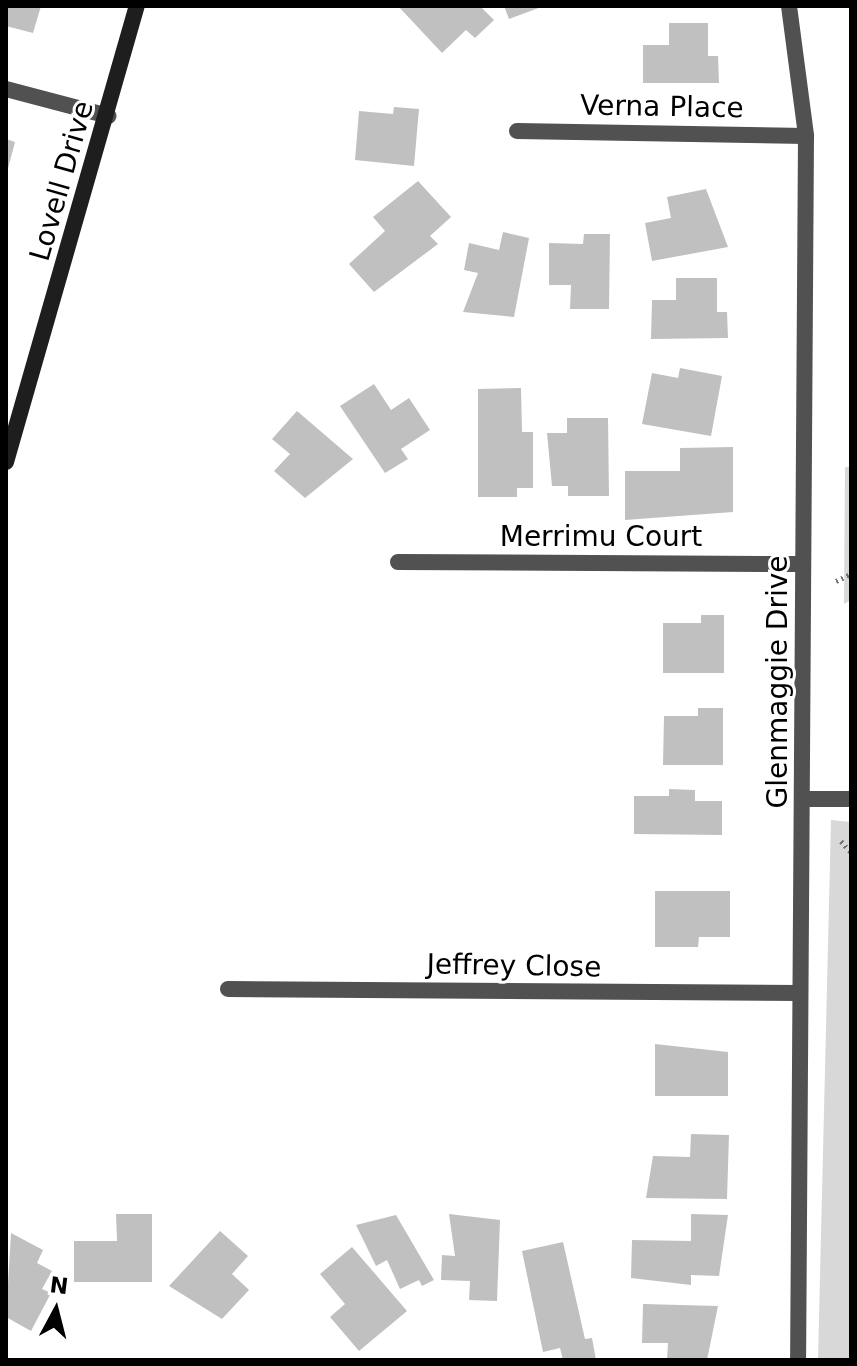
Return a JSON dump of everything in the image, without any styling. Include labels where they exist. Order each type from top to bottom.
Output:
[{"type":"street","name":"Lovell Drive","points":[[6,462],[108,116],[137,6]]},
{"type":"street","name":"Glenmaggie Drive","points":[[789,6],[806,136],[805,799],[799,993],[798,1360]]},
{"type":"street","points":[[6,89],[108,116]]},
{"type":"street","name":"Verna Place","points":[[517,131],[806,136]]},
{"type":"street","name":"Merrimu Court","points":[[398,562],[803,564]]},
{"type":"street","points":[[805,799],[851,799]]},
{"type":"street","name":"Jeffrey Close","points":[[228,989],[799,993]]},
{"type":"path","points":[[836,581],[851,574]]},
{"type":"path","points":[[841,841],[851,852]]},
{"type":"shaded area","points":[[845,467],[851,467],[851,600],[844,604]]},
{"type":"shaded area","points":[[831,820],[851,822],[851,1360],[818,1360]]},
{"type":"building","points":[[6,6],[41,6],[33,33],[6,26]]},
{"type":"building","points":[[398,6],[480,6],[494,20],[475,38],[466,30],[442,53]]},
{"type":"building","points":[[504,6],[544,6],[509,19]]},
{"type":"building","points":[[669,23],[708,23],[708,56],[718,56],[719,83],[643,83],[643,45],[669,45]]},
{"type":"building","points":[[394,107],[419,109],[414,166],[355,160],[359,111],[393,114]]},
{"type":"building","points":[[6,139],[15,142],[7,172],[6,172]]},
{"type":"building","points":[[418,181],[451,217],[430,236],[438,244],[374,292],[349,264],[385,231],[373,217]]},
{"type":"building","points":[[706,189],[728,247],[652,261],[645,223],[671,218],[667,197]]},
{"type":"building","points":[[503,232],[529,238],[514,317],[463,312],[478,273],[464,270],[469,243],[499,250]]},
{"type":"building","points":[[584,234],[610,234],[609,309],[570,309],[571,285],[549,285],[549,243],[583,244]]},
{"type":"building","points":[[676,278],[717,278],[717,312],[727,312],[728,338],[651,339],[652,300],[676,300]]},
{"type":"building","points":[[680,368],[722,376],[711,436],[642,424],[652,373],[678,378]]},
{"type":"building","points":[[374,384],[391,410],[409,398],[430,430],[401,449],[408,459],[385,473],[340,406]]},
{"type":"building","points":[[521,388],[522,432],[533,432],[533,488],[517,488],[517,497],[478,497],[478,389]]},
{"type":"building","points":[[297,411],[353,459],[305,498],[274,471],[290,454],[272,439]]},
{"type":"building","points":[[567,418],[608,418],[609,496],[568,496],[568,486],[552,486],[547,433],[567,433]]},
{"type":"building","points":[[733,447],[733,512],[625,520],[625,471],[680,471],[680,448]]},
{"type":"building","points":[[701,615],[724,615],[724,673],[663,673],[663,623],[701,623]]},
{"type":"building","points":[[698,708],[723,708],[723,765],[663,765],[664,716],[698,716]]},
{"type":"building","points":[[669,789],[695,790],[695,801],[722,801],[722,835],[634,834],[634,796],[669,796]]},
{"type":"building","points":[[655,891],[730,891],[730,937],[699,937],[698,947],[655,947]]},
{"type":"building","points":[[655,1044],[728,1052],[728,1096],[655,1096]]},
{"type":"building","points":[[691,1134],[729,1135],[727,1199],[646,1198],[653,1156],[690,1157]]},
{"type":"building","points":[[116,1214],[152,1214],[152,1282],[74,1282],[74,1241],[117,1241]]},
{"type":"building","points":[[449,1214],[500,1220],[497,1301],[469,1300],[470,1281],[441,1280],[442,1255],[455,1256]]},
{"type":"building","points":[[691,1214],[728,1215],[719,1276],[691,1275],[691,1285],[631,1278],[632,1240],[691,1241]]},
{"type":"building","points":[[396,1215],[434,1280],[422,1286],[419,1280],[400,1289],[387,1260],[376,1266],[356,1225]]},
{"type":"building","points":[[220,1231],[248,1256],[232,1274],[249,1290],[222,1319],[169,1286]]},
{"type":"building","points":[[11,1233],[43,1250],[37,1263],[52,1271],[42,1289],[51,1293],[31,1331],[6,1317]]},
{"type":"building","points":[[563,1242],[585,1339],[592,1338],[596,1360],[563,1360],[560,1348],[543,1352],[522,1251]]},
{"type":"building","points":[[352,1247],[407,1311],[359,1351],[330,1317],[345,1304],[320,1274]]},
{"type":"building","points":[[643,1304],[718,1306],[707,1360],[667,1360],[668,1343],[642,1343]]}]
